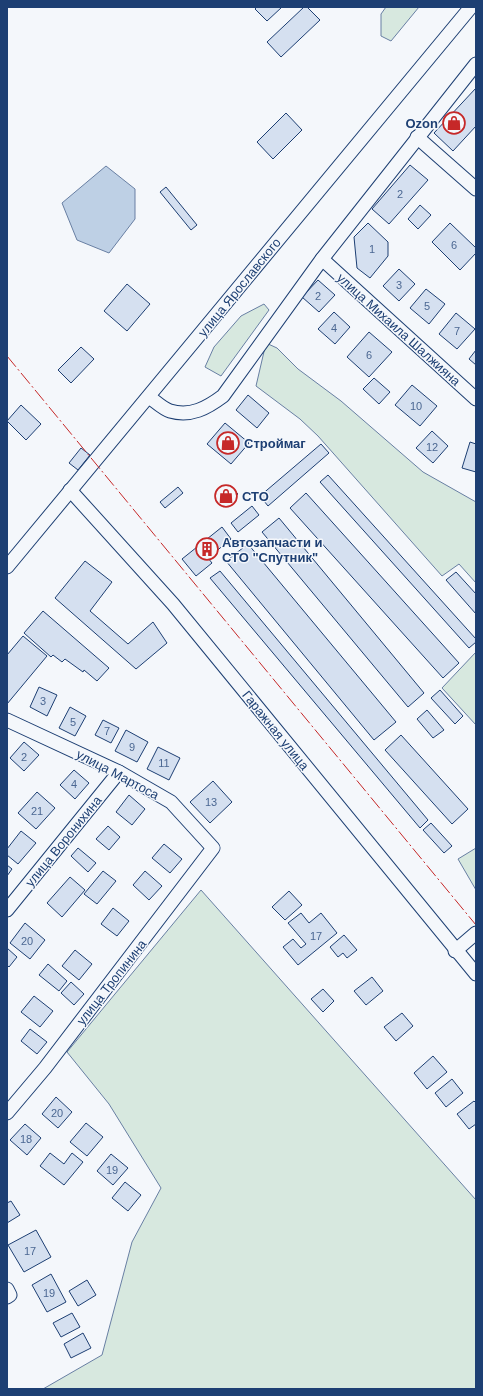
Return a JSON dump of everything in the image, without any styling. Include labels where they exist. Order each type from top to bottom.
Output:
[{"type":"street","name":"улица Ярославского","points":[[7,567],[471,7]]},
{"type":"street","points":[[149,396],[169,411],[188,414],[208,407],[223,396],[322,259],[476,64]]},
{"type":"street","points":[[417,137],[476,190]]},
{"type":"street","name":"улица Михаила Шалжияна","points":[[322,259],[476,399]]},
{"type":"street","name":"Гаражная улица","points":[[70,490],[173,604],[476,974]]},
{"type":"street","name":"улица Мартоса","points":[[7,720],[119,772],[171,802],[213,848]]},
{"type":"street","name":"улица Воронихина","points":[[7,910],[119,772]]},
{"type":"street","name":"улица Тропинина","points":[[7,1113],[44,1068],[213,848]]},
{"type":"street","points":[[456,951],[476,933]]},
{"type":"shaded area","points":[[386,7],[419,7],[391,41],[381,36],[381,14]]},
{"type":"shaded area","points":[[264,304],[269,310],[221,376],[205,367],[214,347],[241,316]]},
{"type":"shaded area","points":[[266,343],[277,348],[298,369],[341,401],[423,472],[476,502],[476,583],[459,564],[442,576],[318,436],[300,419],[256,386]]},
{"type":"shaded area","points":[[476,652],[476,725],[442,688]]},
{"type":"shaded area","points":[[476,848],[476,890],[458,859]]},
{"type":"shaded area","points":[[201,890],[476,1200],[476,1389],[43,1389],[102,1355],[132,1242],[161,1188],[109,1104],[67,1052]]},
{"type":"water","points":[[106,166],[135,189],[135,219],[109,253],[77,240],[62,203]]},
{"type":"building","points":[[257,7],[282,7],[267,21],[255,9]]},
{"type":"building","points":[[304,7],[307,7],[320,20],[281,57],[267,42]]},
{"type":"building","points":[[476,88],[476,126],[453,151],[434,133]]},
{"type":"building","points":[[286,113],[302,130],[273,159],[257,142]]},
{"type":"building","points":[[410,165],[428,180],[389,224],[372,209]]},
{"type":"building","points":[[166,187],[197,225],[191,230],[160,192]]},
{"type":"building","points":[[420,205],[431,215],[418,229],[408,219]]},
{"type":"building","points":[[368,223],[388,242],[388,256],[370,278],[357,268],[354,237]]},
{"type":"building","points":[[450,223],[476,248],[476,253],[460,270],[432,242]]},
{"type":"building","points":[[399,269],[415,284],[399,301],[383,286]]},
{"type":"building","points":[[318,280],[335,295],[319,312],[302,297]]},
{"type":"building","points":[[127,284],[150,304],[127,331],[104,311]]},
{"type":"building","points":[[426,289],[445,304],[429,324],[410,308]]},
{"type":"building","points":[[334,312],[350,327],[335,344],[318,329]]},
{"type":"building","points":[[456,313],[475,329],[457,349],[439,334]]},
{"type":"building","points":[[369,332],[392,352],[369,377],[347,357]]},
{"type":"building","points":[[81,347],[94,359],[71,383],[58,370]]},
{"type":"building","points":[[476,350],[476,365],[469,359]]},
{"type":"building","points":[[374,378],[390,392],[379,404],[363,389]]},
{"type":"building","points":[[412,385],[437,406],[420,426],[395,405]]},
{"type":"building","points":[[248,395],[269,413],[257,428],[236,410]]},
{"type":"building","points":[[21,405],[41,424],[26,440],[7,421]]},
{"type":"building","name":"Строймаг","points":[[225,423],[249,443],[231,464],[207,444]]},
{"type":"building","points":[[432,431],[448,446],[433,463],[416,448]]},
{"type":"building","points":[[470,442],[476,444],[476,472],[462,468]]},
{"type":"building","points":[[321,444],[329,453],[268,506],[260,496]]},
{"type":"building","points":[[81,448],[90,455],[78,470],[69,463]]},
{"type":"building","points":[[328,475],[476,639],[476,642],[469,648],[320,482]]},
{"type":"building","name":"СТО","points":[[229,485],[238,494],[223,507],[215,498]]},
{"type":"building","points":[[178,487],[183,493],[165,508],[160,502]]},
{"type":"building","points":[[306,493],[459,663],[443,678],[290,508]]},
{"type":"building","points":[[252,506],[259,515],[238,532],[231,523]]},
{"type":"building","points":[[279,518],[424,693],[408,707],[262,532]]},
{"type":"building","name":"Автозапчасти и СТО \"Спутник\"","points":[[222,527],[231,539],[208,558],[212,563],[196,576],[182,559]]},
{"type":"building","points":[[248,544],[396,722],[374,740],[226,561]]},
{"type":"building","points":[[85,561],[112,582],[90,611],[128,644],[153,622],[167,643],[136,669],[55,598]]},
{"type":"building","points":[[220,571],[428,820],[420,828],[210,578]]},
{"type":"building","points":[[456,572],[476,594],[476,614],[446,580]]},
{"type":"building","points":[[43,611],[109,668],[97,681],[84,670],[83,672],[65,659],[62,662],[53,655],[51,657],[24,633]]},
{"type":"building","points":[[23,636],[47,656],[7,704],[7,655]]},
{"type":"building","points":[[39,687],[57,695],[47,716],[30,707]]},
{"type":"building","points":[[440,690],[463,716],[455,724],[431,698]]},
{"type":"building","points":[[70,707],[86,716],[75,736],[59,728]]},
{"type":"building","points":[[427,710],[444,730],[433,738],[417,719]]},
{"type":"building","points":[[103,720],[119,728],[111,743],[95,735]]},
{"type":"building","points":[[126,730],[148,742],[137,762],[115,751]]},
{"type":"building","points":[[401,735],[468,809],[452,824],[385,750]]},
{"type":"building","points":[[24,742],[39,755],[24,771],[10,758]]},
{"type":"building","points":[[158,747],[180,758],[169,780],[147,769]]},
{"type":"building","points":[[74,770],[89,783],[75,799],[60,785]]},
{"type":"building","points":[[213,781],[232,802],[210,823],[190,802]]},
{"type":"building","points":[[37,792],[55,808],[36,829],[18,813]]},
{"type":"building","points":[[129,795],[145,809],[132,825],[116,812]]},
{"type":"building","points":[[431,823],[452,846],[444,853],[423,830]]},
{"type":"building","points":[[108,826],[120,837],[109,850],[96,839]]},
{"type":"building","points":[[21,831],[36,843],[18,864],[7,855],[7,849]]},
{"type":"building","points":[[164,844],[182,859],[170,873],[152,858]]},
{"type":"building","points":[[78,848],[96,863],[88,872],[71,856]]},
{"type":"building","points":[[7,865],[12,869],[7,876]]},
{"type":"building","points":[[103,871],[116,881],[97,904],[84,894]]},
{"type":"building","points":[[145,871],[162,886],[149,900],[133,885]]},
{"type":"building","points":[[70,877],[85,890],[62,917],[47,903]]},
{"type":"building","points":[[289,891],[302,905],[285,920],[272,907]]},
{"type":"building","points":[[113,908],[129,921],[117,936],[101,924]]},
{"type":"building","points":[[301,913],[309,923],[321,913],[337,933],[298,965],[283,947],[293,939],[301,948],[306,944],[288,923]]},
{"type":"building","points":[[25,923],[45,940],[30,959],[10,943]]},
{"type":"building","points":[[344,935],[357,950],[347,958],[343,953],[338,957],[330,947]]},
{"type":"building","points":[[7,948],[17,957],[9,967],[7,965]]},
{"type":"building","points":[[75,950],[92,964],[79,980],[62,966]]},
{"type":"building","points":[[48,964],[67,981],[59,991],[39,975]]},
{"type":"building","points":[[372,977],[383,991],[366,1005],[354,991]]},
{"type":"building","points":[[71,982],[84,994],[74,1005],[61,993]]},
{"type":"building","points":[[323,989],[334,1001],[323,1012],[311,999]]},
{"type":"building","points":[[34,996],[53,1011],[40,1027],[21,1012]]},
{"type":"building","points":[[402,1013],[413,1026],[396,1041],[384,1027]]},
{"type":"building","points":[[30,1029],[47,1042],[37,1054],[21,1041]]},
{"type":"building","points":[[433,1056],[447,1072],[427,1089],[414,1073]]},
{"type":"building","points":[[452,1079],[463,1093],[446,1107],[435,1093]]},
{"type":"building","points":[[56,1097],[72,1112],[58,1128],[42,1114]]},
{"type":"building","points":[[474,1101],[476,1103],[476,1124],[469,1129],[457,1114]]},
{"type":"building","points":[[86,1123],[103,1137],[87,1156],[70,1142]]},
{"type":"building","points":[[25,1124],[41,1138],[27,1155],[10,1140]]},
{"type":"building","points":[[50,1153],[64,1164],[72,1153],[83,1162],[64,1185],[40,1166]]},
{"type":"building","points":[[111,1154],[128,1168],[113,1185],[97,1171]]},
{"type":"building","points":[[125,1182],[141,1195],[128,1211],[112,1198]]},
{"type":"building","points":[[11,1201],[20,1215],[7,1223],[7,1203]]},
{"type":"building","points":[[36,1230],[51,1257],[24,1272],[8,1245]]},
{"type":"building","points":[[51,1274],[66,1302],[47,1312],[32,1285]]},
{"type":"building","points":[[87,1280],[96,1295],[78,1306],[69,1291]]},
{"type":"building","points":[[72,1313],[80,1327],[61,1337],[53,1323]]},
{"type":"building","points":[[83,1333],[91,1348],[71,1358],[64,1344]]},
{"type":"power","points":[[7,356],[476,925]]},
{"type":"place","name":"Ozon","points":[[454,123]]},
{"type":"place","name":"Строймаг","points":[[228,443]]},
{"type":"place","name":"СТО","points":[[226,496]]},
{"type":"place","name":"Автозапчасти и СТО \"Спутник\"","points":[[207,549]]}]
